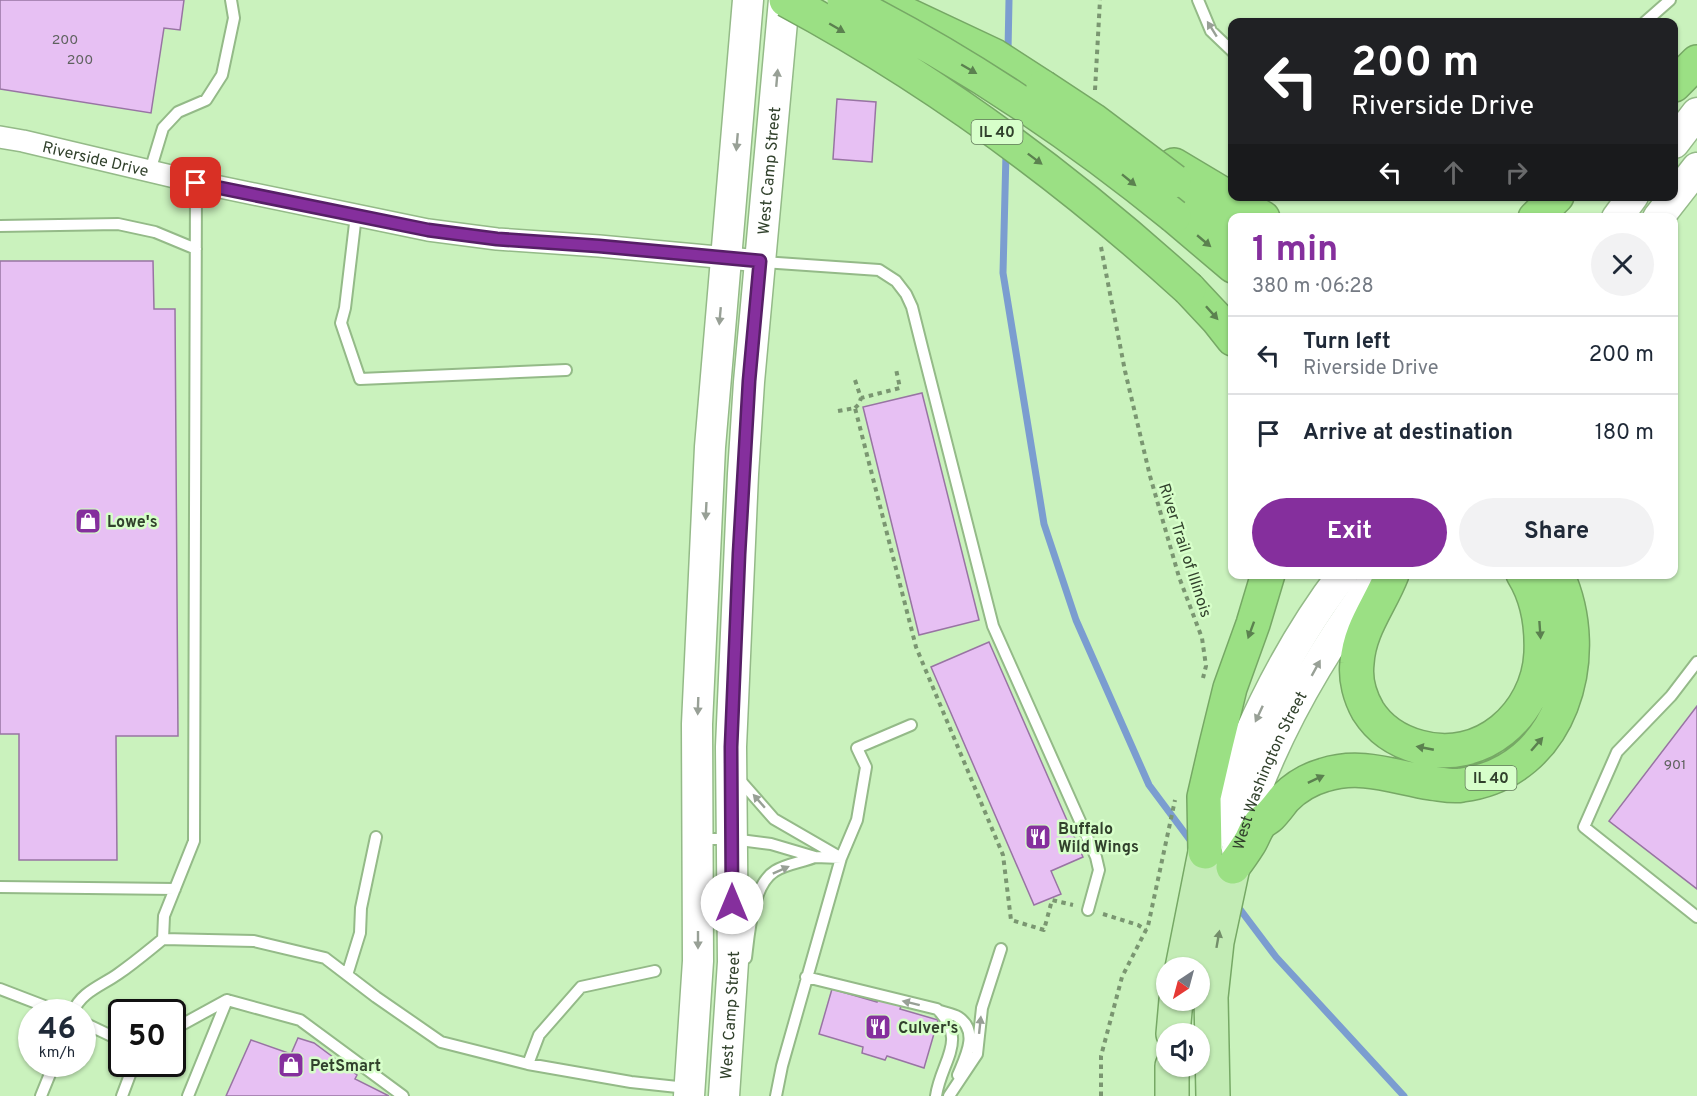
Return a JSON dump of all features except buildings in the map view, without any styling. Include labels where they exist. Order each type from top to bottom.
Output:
[{"type":"highway","name":"IL 40","points":[[785,0],[858,40],[968,110],[1072,189],[1189,289],[1228,333]]},
{"type":"highway","points":[[844,0],[951,58],[1030,107],[1121,173],[1228,262]]},
{"type":"highway","points":[[876,0],[995,56],[1174,173],[1228,200]]},
{"type":"highway","points":[[1678,81],[1697,63]]},
{"type":"highway","points":[[1174,173],[1228,224]]},
{"type":"highway","points":[[1229,201],[1253,213]]},
{"type":"highway","points":[[1540,213],[1552,201]]},
{"type":"highway","points":[[1205,852],[1204,797],[1224,758],[1230,688],[1266,579]]},
{"type":"highway","points":[[1389,579],[1369,619],[1358,649],[1356,671],[1363,700],[1376,722],[1397,739],[1424,749],[1453,751],[1475,746],[1502,731],[1520,712],[1535,686],[1540,662],[1539,618],[1525,579]]},
{"type":"highway","name":"IL 40","points":[[1233,867],[1250,843],[1260,823],[1263,806],[1286,797],[1322,775],[1337,771],[1374,771],[1439,784],[1464,785],[1499,775],[1526,757],[1554,721],[1567,692],[1571,674],[1573,646],[1570,619],[1558,579]]},
{"type":"main road","name":"West Camp Street","points":[[690,1092],[698,961],[697,724],[703,571],[714,379],[748,0]]},
{"type":"main road","name":"West Camp Street","points":[[724,1096],[733,954],[732,725],[744,449],[785,0]]},
{"type":"main road","points":[[1678,138],[1697,112]]},
{"type":"main road","points":[[1678,192],[1697,168]]},
{"type":"main road","points":[[1662,213],[1671,201]]},
{"type":"main road","name":"West Washington Street","points":[[1224,758],[1269,692],[1304,631],[1340,579]]},
{"type":"main road","name":"West Washington Street","points":[[1263,806],[1268,760],[1316,667],[1375,579]]},
{"type":"main road","name":"West Washington Street","points":[[1184,957],[1205,852]]},
{"type":"main road","name":"West Washington Street","points":[[1213,1096],[1211,997],[1217,942],[1233,867]]},
{"type":"main road","points":[[1172,1077],[1172,1096]]},
{"type":"street","name":"Riverside Drive","points":[[0,137],[196,183],[428,230],[497,239],[760,261]]},
{"type":"lane","points":[[150,171],[164,128],[178,112],[206,100],[222,75],[234,18],[231,0]]},
{"type":"lane","points":[[1198,0],[1211,32],[1228,47]]},
{"type":"lane","points":[[1650,18],[1670,0]]},
{"type":"lane","points":[[163,939],[164,916],[194,841],[196,183]]},
{"type":"lane","points":[[356,215],[345,308],[341,322],[360,379],[566,370]]},
{"type":"lane","points":[[0,226],[118,224],[155,232],[196,249]]},
{"type":"lane","points":[[760,261],[879,270],[896,281],[906,294],[920,337],[993,626],[1096,856],[1099,870],[1088,910]]},
{"type":"lane","points":[[1697,662],[1671,696],[1617,752],[1584,827],[1697,917]]},
{"type":"lane","points":[[776,1096],[806,977],[841,858],[856,820],[866,767],[857,748],[911,725]]},
{"type":"lane","points":[[732,770],[774,819],[841,858]]},
{"type":"lane","points":[[347,975],[360,933],[361,908],[376,837]]},
{"type":"lane","points":[[698,839],[732,838],[771,844],[815,857],[841,858]]},
{"type":"lane","points":[[729,1018],[741,1000],[753,913],[763,882],[775,871],[815,857]]},
{"type":"lane","points":[[0,886],[176,889]]},
{"type":"lane","points":[[81,999],[117,975],[163,939],[254,941],[325,958],[441,1042],[528,1064],[690,1092]]},
{"type":"lane","points":[[950,1094],[977,1054],[982,1008],[1001,948]]},
{"type":"lane","points":[[528,1064],[539,1035],[581,987],[655,970]]},
{"type":"lane","points":[[806,977],[937,1010],[959,1018],[968,1028],[970,1044],[950,1094]]},
{"type":"lane","points":[[0,989],[26,999]]},
{"type":"lane","points":[[188,1096],[227,1000]]},
{"type":"lane","points":[[186,1022],[227,1000],[300,1020],[403,1096]]},
{"type":"lane","points":[[936,1096],[953,1041],[952,1030],[937,1010]]},
{"type":"lane","points":[[41,1096],[49,1077]]},
{"type":"lane","points":[[122,1096],[129,1077]]},
{"type":"path","points":[[1096,97],[1100,0]]},
{"type":"path","name":"River Trail of Illinois","points":[[1100,238],[1125,371],[1150,476],[1179,577],[1202,638],[1206,666],[1200,687]]},
{"type":"path","points":[[861,398],[900,388],[896,369]]},
{"type":"path","points":[[838,411],[855,408],[860,404],[861,398],[855,380]]},
{"type":"path","points":[[855,408],[916,647],[1003,855],[1011,920],[1044,930],[1052,900],[1074,905]]},
{"type":"path","points":[[1101,1096],[1101,1056],[1122,977],[1147,928],[1178,789]]},
{"type":"path","points":[[1102,914],[1147,928]]},
{"type":"waterway","points":[[1008,51],[1009,0]]},
{"type":"waterway","points":[[1006,153],[1003,273],[1044,524],[1076,620],[1149,785],[1193,844]]},
{"type":"waterway","points":[[1236,904],[1276,957],[1404,1096]]},
{"type":"place","name":"Lowe's","points":[[88,521]]},
{"type":"place","name":"Buffalo Wild Wings","points":[[1038,837]]},
{"type":"place","name":"Culver's","points":[[878,1027]]},
{"type":"place","name":"PetSmart","points":[[291,1065]]},
{"type":"route","points":[[196,183],[428,230],[497,239],[760,261],[749,381],[739,554],[731,747],[732,903]]}]
